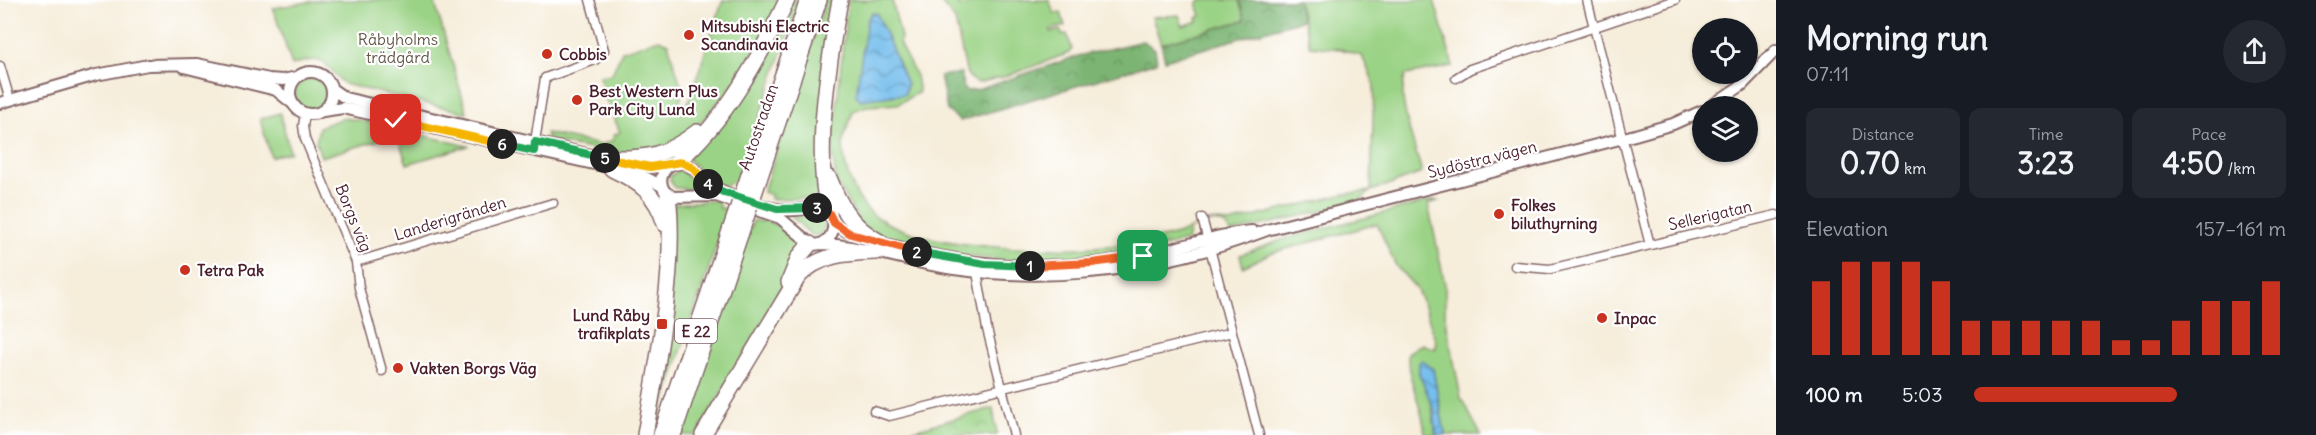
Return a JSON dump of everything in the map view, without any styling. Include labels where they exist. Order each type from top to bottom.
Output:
[{"type":"highway","points":[[673,164],[698,141],[728,103],[766,42],[787,0]]},
{"type":"highway","name":"Autostradan","points":[[754,177],[807,0]]},
{"type":"highway","name":"Autostradan","points":[[661,435],[819,0]]},
{"type":"highway","points":[[832,218],[824,164],[830,63],[840,0]]},
{"type":"highway","points":[[610,164],[670,150],[696,132],[728,103]]},
{"type":"highway","points":[[610,164],[636,181],[653,196],[662,216],[669,242]]},
{"type":"highway","points":[[824,164],[850,220],[878,247]]},
{"type":"highway","points":[[645,435],[662,324],[669,242],[665,191]]},
{"type":"highway","name":"Autostradan","points":[[673,435],[736,230]]},
{"type":"highway","points":[[782,302],[799,257],[815,244]]},
{"type":"highway","points":[[704,435],[798,277],[816,262],[878,247]]},
{"type":"main road","points":[[1726,96],[1742,85],[1776,50]]},
{"type":"main road","points":[[5,101],[124,68],[196,63],[269,79],[284,80],[304,73],[318,73],[330,82],[332,88],[331,101],[323,111]]},
{"type":"main road","points":[[178,65],[276,90],[305,114],[343,108],[610,164],[643,175],[678,199],[711,195],[775,216],[791,225],[815,244],[831,236],[832,218]]},
{"type":"main road","points":[[291,102],[291,86],[297,77]]},
{"type":"main road","points":[[332,88],[345,98],[534,147]]},
{"type":"main road","name":"Sydöstra vägen","points":[[673,164],[688,164],[712,187],[760,205],[787,210],[820,208],[851,234],[878,247],[977,272],[1037,275],[1083,273],[1128,268],[1623,138],[1673,124],[1692,115]]},
{"type":"main road","points":[[610,164],[644,167],[673,164]]},
{"type":"main road","points":[[665,191],[662,175],[673,164]]},
{"type":"main road","name":"Sydöstra vägen","points":[[815,244],[878,247],[952,259],[1037,266],[1117,260],[1209,245]]},
{"type":"street","points":[[534,147],[545,78],[595,60],[604,50],[590,0]]},
{"type":"street","name":"Sellerigatan","points":[[1587,0],[1650,245]]},
{"type":"street","points":[[1456,78],[1470,69],[1675,0]]},
{"type":"street","points":[[0,66],[5,101]]},
{"type":"street","name":"Borgs väg","points":[[305,114],[303,126],[305,139],[356,262],[359,288],[382,371]]},
{"type":"street","name":"Landerigränden","points":[[356,262],[553,203]]},
{"type":"street","name":"Sellerigatan","points":[[1515,266],[1550,269],[1776,215]]},
{"type":"street","points":[[1202,218],[1259,435]]},
{"type":"street","points":[[977,272],[987,329],[1014,435]]},
{"type":"street","points":[[874,411],[889,416],[1232,332]]},
{"type":"green space","name":"Råbyholms trädgård","points":[[320,0],[434,0],[467,113],[344,84],[328,66],[318,61],[312,60],[292,65],[273,8]]},
{"type":"green space","points":[[723,0],[782,0],[732,86],[698,125],[679,140],[659,150],[635,153],[591,149],[563,144],[547,138],[546,133],[600,145],[612,141],[614,135],[620,132],[603,92],[600,76],[612,74],[622,51],[659,39],[668,43],[682,89],[679,110],[680,113],[685,112]]},
{"type":"green space","points":[[792,0],[800,0],[737,183],[731,182],[728,185],[718,186],[688,159]]},
{"type":"green space","points":[[826,0],[836,0],[822,198],[770,199],[771,195],[763,192]]},
{"type":"green space","points":[[848,0],[892,0],[901,38],[899,43],[916,76],[919,92],[898,104],[867,106],[853,111],[843,147],[847,170],[856,193],[862,203],[878,218],[903,230],[933,238],[967,244],[1039,249],[1133,243],[1171,236],[1200,224],[1214,221],[1190,229],[1187,241],[1116,257],[1049,262],[1001,260],[941,253],[891,241],[863,228],[836,182],[832,150]],"holes":[[[877,14],[907,84],[905,93],[861,100],[856,95]]]},
{"type":"green space","points":[[939,0],[957,0],[959,6],[980,2],[980,0],[1049,0],[1054,13],[1061,12],[1065,26],[1051,29],[1051,32],[1060,30],[1062,35],[1067,34],[1072,49],[1069,53],[1007,76],[977,83],[969,77],[966,71],[955,20]]},
{"type":"green space","points":[[1200,0],[1239,0],[1245,20],[1161,44],[1152,17],[1179,15],[1183,26],[1198,21],[1197,18],[1201,16],[1197,4]]},
{"type":"green space","points":[[1239,0],[1298,0],[1302,20],[1165,60],[1161,44],[1245,20]]},
{"type":"green space","points":[[1298,0],[1434,0],[1453,66],[1406,75],[1403,84],[1405,109],[1422,173],[1371,191],[1374,83],[1362,56],[1341,49],[1310,46]]},
{"type":"green space","points":[[1143,41],[1155,49],[1157,62],[960,121],[947,110],[940,76],[961,73],[963,87],[967,91],[977,90],[1078,56]]},
{"type":"green space","points":[[311,78],[322,83],[327,94],[322,105],[311,110],[300,105],[295,94],[300,83]]},
{"type":"green space","points":[[280,113],[290,152],[271,157],[260,119]]},
{"type":"green space","points":[[343,118],[468,146],[407,164],[397,135],[321,157],[316,142],[319,127]]},
{"type":"green space","points":[[680,170],[704,190],[675,188],[670,180],[671,175]]},
{"type":"green space","points":[[1371,191],[1358,202],[1231,233],[1224,224],[1214,221],[1229,223],[1344,194]]},
{"type":"green space","points":[[718,200],[719,208],[727,209],[726,217],[653,435],[649,435],[674,204]]},
{"type":"green space","points":[[1434,200],[1438,201],[1428,204],[1445,285],[1445,317],[1461,398],[1481,435],[1445,435],[1433,369],[1419,373],[1430,395],[1436,435],[1425,435],[1422,414],[1410,373],[1408,353],[1422,344],[1435,349],[1436,342],[1416,288],[1396,266],[1377,224],[1271,253],[1243,267],[1240,255],[1287,238]]},
{"type":"green space","points":[[791,216],[820,217],[825,223],[824,230],[819,235],[811,235]]},
{"type":"green space","points":[[763,219],[775,225],[781,223],[802,245],[776,300],[697,435],[681,435],[753,220],[762,222]]},
{"type":"green space","points":[[993,408],[997,435],[896,435]]},
{"type":"water","points":[[872,13],[877,14],[907,84],[905,94],[861,100],[856,95],[867,20]]},
{"type":"water","points":[[1422,360],[1433,369],[1445,435],[1436,435],[1434,410],[1419,373],[1419,363]]},
{"type":"place","name":"Mitsubishi Electric Scandinavia","points":[[689,35]]},
{"type":"place","name":"Cobbis","points":[[547,54]]},
{"type":"place","name":"Best Western Plus Park City Lund","points":[[577,100]]},
{"type":"place","name":"Folkes biluthyrning","points":[[1499,214]]},
{"type":"place","name":"Tetra Pak","points":[[185,270]]},
{"type":"place","name":"Inpac","points":[[1602,318]]},
{"type":"place","name":"Lund Råby trafikplats","points":[[662,324]]},
{"type":"place","name":"Vakten Borgs Väg","points":[[398,368]]},
{"type":"route","points":[[396,120],[534,151],[535,142],[644,167],[662,167],[681,162],[688,164],[712,187],[723,192],[777,209],[823,209],[829,213],[834,223],[851,234],[952,259],[985,264],[1037,266],[1092,263],[1143,256]]}]
